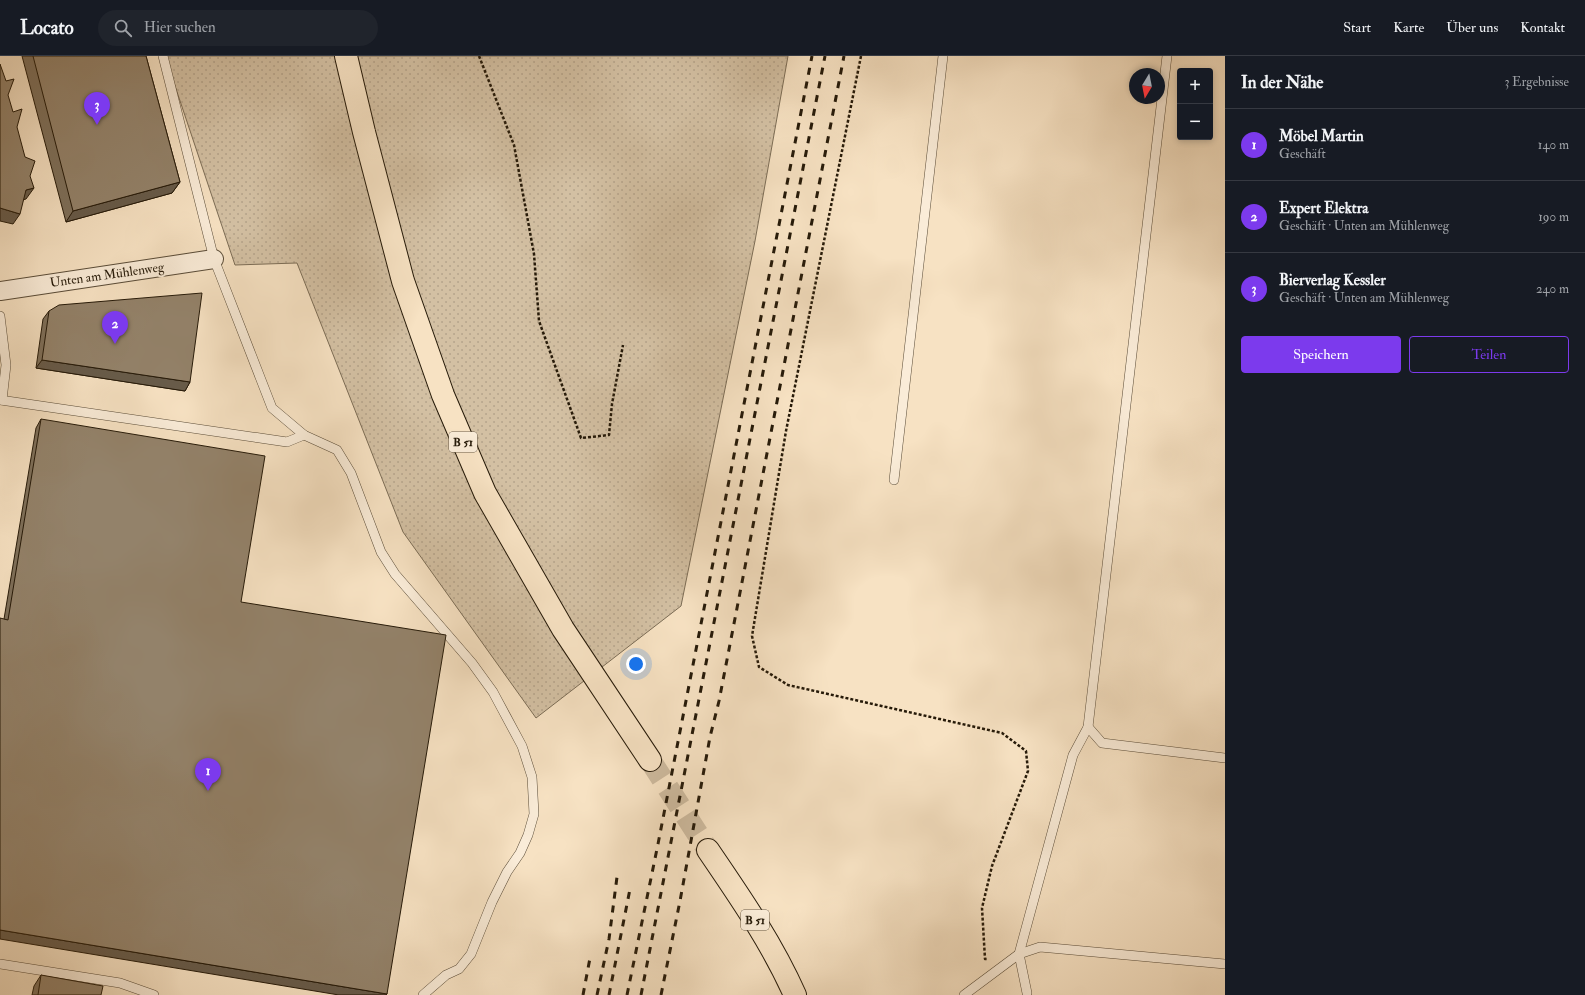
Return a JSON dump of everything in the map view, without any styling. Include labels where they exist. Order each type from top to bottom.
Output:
[{"type":"highway","name":"B 51","points":[[346,56],[403,281],[443,395],[482,486],[563,629],[650,760]]},
{"type":"highway","name":"B 51","points":[[350,56],[354,90]]},
{"type":"highway","name":"B 51","points":[[708,850],[750,912],[785,974],[795,995]]},
{"type":"street","name":"Unten am Mühlenweg","points":[[0,291],[214,259]]},
{"type":"lane","points":[[164,56],[214,259],[272,408],[304,435],[337,450],[350,473],[381,552],[395,574],[472,663],[493,692],[522,746],[532,777],[534,814],[528,835],[520,853],[507,872],[492,902],[471,954],[459,969],[446,975],[423,995]]},
{"type":"lane","points":[[894,480],[943,56]]},
{"type":"lane","points":[[1027,993],[1019,954],[1073,755],[1088,727],[1167,56]]},
{"type":"lane","points":[[0,316],[6,365],[1,400],[287,442],[304,435]]},
{"type":"lane","points":[[0,384],[5,373]]},
{"type":"lane","points":[[1088,727],[1102,743],[1225,758]]},
{"type":"lane","points":[[964,995],[1019,954],[1040,947],[1225,964]]},
{"type":"lane","points":[[0,964],[120,983],[154,995]]},
{"type":"path","points":[[479,56],[514,145],[534,254],[539,321],[581,438],[609,435],[612,404],[623,345]]},
{"type":"path","points":[[862,56],[786,431],[752,636],[759,667],[788,685],[1002,733],[1026,751],[1028,770],[992,866],[982,908],[985,959],[1019,954]]},
{"type":"shaded area","points":[[165,56],[788,56],[755,241],[681,606],[536,718],[403,532],[297,263],[235,265]]},
{"type":"building","points":[[33,56],[146,56],[180,182],[73,211]]},
{"type":"building","points":[[0,64],[6,81],[14,79],[8,95],[13,112],[22,109],[17,127],[25,157],[35,161],[30,176],[34,188],[26,190],[20,214],[0,208]]},
{"type":"building","points":[[202,293],[190,382],[42,360],[49,311],[59,305]]},
{"type":"building","points":[[41,419],[265,456],[241,602],[446,635],[387,994],[0,930],[0,618],[8,620]]},
{"type":"building","points":[[41,975],[103,986],[101,995],[38,995]]},
{"type":"tunnel","points":[[650,760],[708,850]]},
{"type":"railway","points":[[627,995],[658,844],[812,56]]},
{"type":"railway","points":[[641,995],[825,56]]},
{"type":"railway","points":[[661,995],[710,737],[719,701],[844,56]]},
{"type":"railway","points":[[597,995],[609,939],[617,877]]},
{"type":"railway","points":[[609,995],[630,889]]},
{"type":"railway","points":[[583,995],[590,958]]},
{"type":"place","name":"Bierverlag Kessler","points":[[97,125]]},
{"type":"place","name":"Expert Elektra","points":[[115,344]]},
{"type":"place","name":"Möbel Martin","points":[[208,791]]}]
